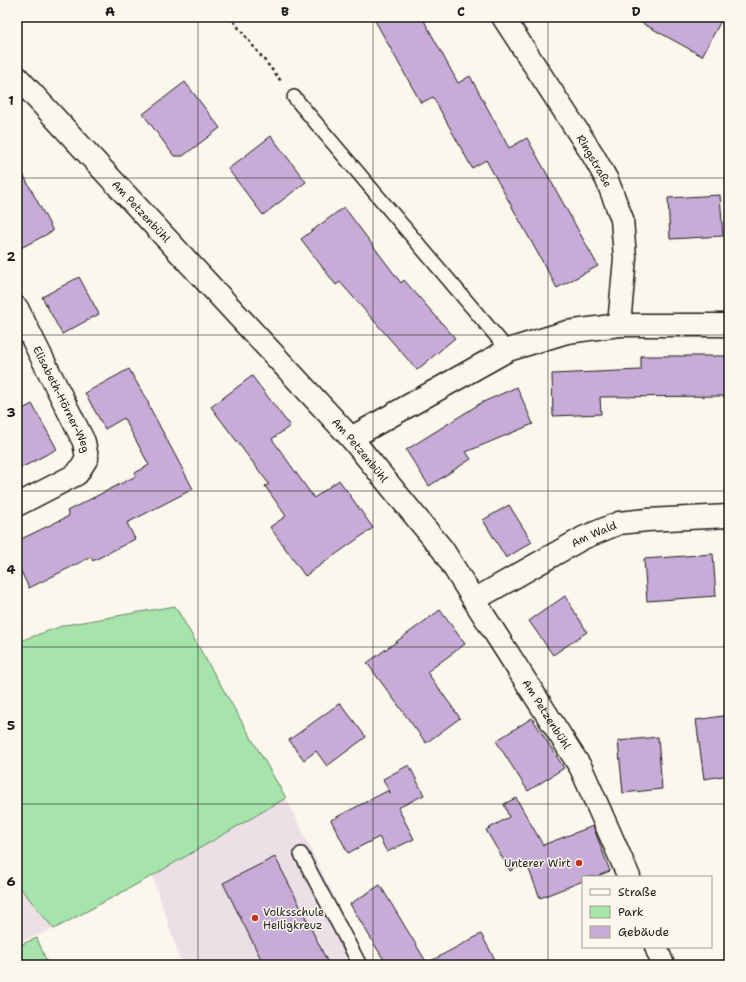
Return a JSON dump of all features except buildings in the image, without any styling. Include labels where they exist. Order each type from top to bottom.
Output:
[{"type":"street","name":"Ringstraße","points":[[503,17],[593,155],[607,180],[622,219],[625,258],[619,325]]},
{"type":"street","name":"Am Petzenbühl","points":[[17,77],[351,438],[443,550],[581,768],[629,876]]},
{"type":"street","name":"Elisabeth-Hörner-Weg","points":[[17,308],[84,442],[87,458],[77,474],[17,505]]},
{"type":"street","points":[[351,438],[508,350],[566,332],[619,325],[729,325]]},
{"type":"street","name":"Am Wald","points":[[474,600],[583,538],[619,523],[647,520],[729,516]]},
{"type":"street","points":[[656,948],[663,965]]},
{"type":"lane","points":[[294,97],[508,350]]},
{"type":"lane","points":[[301,854],[360,965]]},
{"type":"path","points":[[230,17],[294,97]]},
{"type":"shaded area","name":"Volksschule Heiligkreuz","points":[[286,798],[365,960],[355,965],[182,965],[152,876]]},
{"type":"shaded area","points":[[17,884],[54,929],[17,943]]},
{"type":"green space","points":[[175,606],[286,798],[152,876],[54,929],[17,884],[17,642],[65,625]]},
{"type":"green space","points":[[37,938],[48,965],[17,965],[17,946]]},
{"type":"place","name":"Unterer Wirt","points":[[579,863]]},
{"type":"place","name":"Volksschule Heiligkreuz","points":[[255,918]]}]
